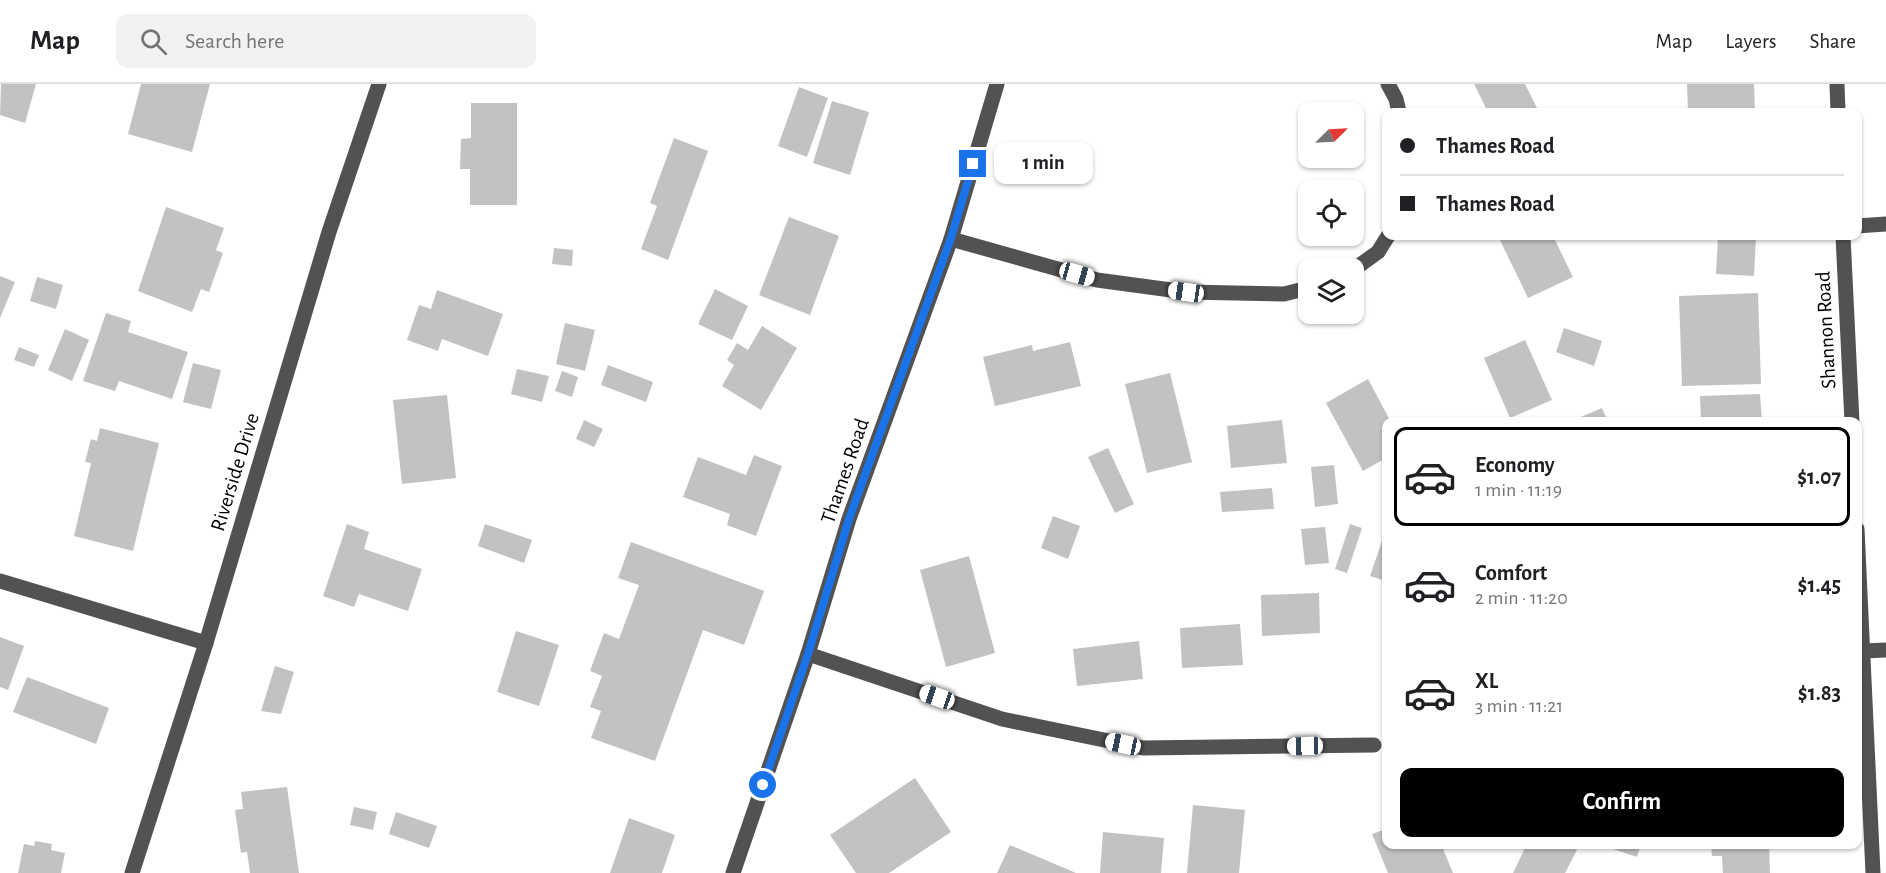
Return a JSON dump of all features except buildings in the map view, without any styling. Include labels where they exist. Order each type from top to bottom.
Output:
[{"type":"street","name":"Riverside Drive","points":[[132,873],[206,643],[329,232],[379,84]]},
{"type":"street","name":"Thames Road","points":[[733,873],[808,654],[849,519],[951,238],[997,84]]},
{"type":"street","points":[[1388,84],[1398,108]]},
{"type":"street","points":[[1837,84],[1838,108]]},
{"type":"street","points":[[1862,226],[1886,224]]},
{"type":"street","points":[[951,238],[1098,280],[1186,292],[1284,294],[1298,290]]},
{"type":"street","points":[[1364,262],[1378,252],[1386,240]]},
{"type":"street","name":"Shannon Road","points":[[1843,240],[1852,417]]},
{"type":"street","points":[[0,581],[206,643]]},
{"type":"street","points":[[1862,631],[1873,873]]},
{"type":"street","points":[[1863,651],[1886,650]]},
{"type":"street","points":[[808,654],[1002,719],[1143,748],[1374,745]]},
{"type":"route","points":[[763,785],[808,654],[849,519],[951,238],[973,164]]}]
